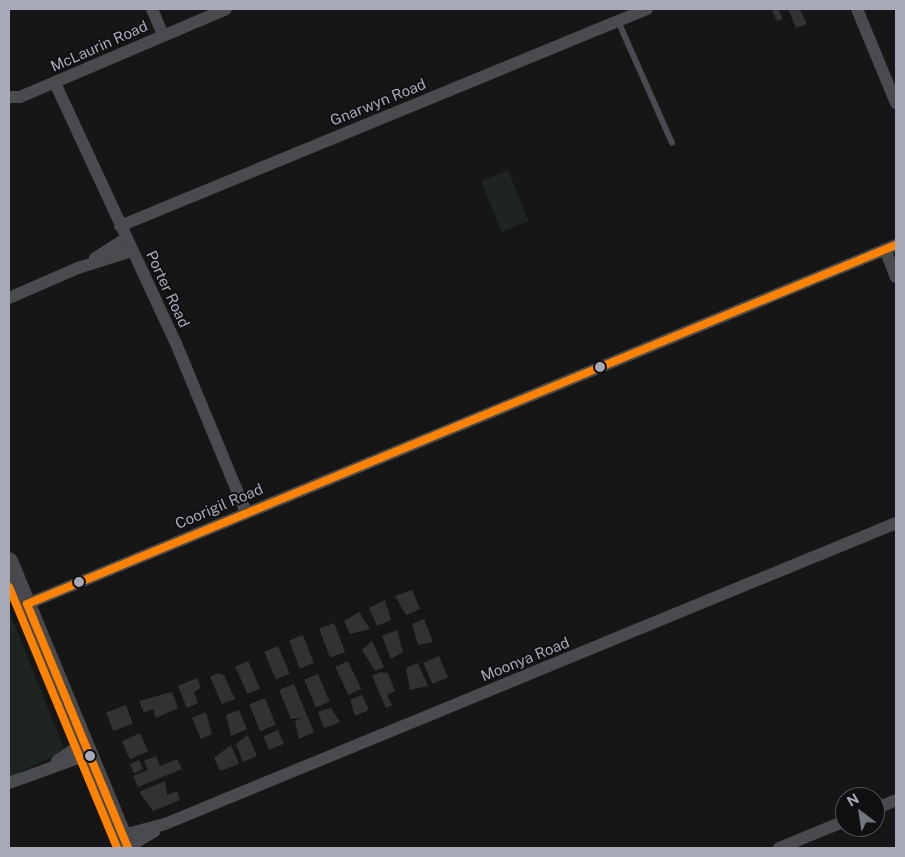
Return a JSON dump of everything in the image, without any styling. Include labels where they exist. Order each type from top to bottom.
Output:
[{"type":"street","points":[[152,9],[163,35]]},
{"type":"street","name":"McLaurin Road","points":[[10,98],[55,83],[226,9]]},
{"type":"street","name":"Gnarwyn Road","points":[[120,226],[647,9]]},
{"type":"street","points":[[857,9],[896,103]]},
{"type":"street","name":"Porter Road","points":[[55,83],[132,251],[246,512]]},
{"type":"street","points":[[78,268],[126,239]]},
{"type":"street","points":[[891,247],[896,277]]},
{"type":"street","name":"Coorigil Road","points":[[26,604],[891,247]]},
{"type":"street","points":[[9,298],[78,268],[132,251]]},
{"type":"street","name":"Moonya Road","points":[[126,843],[165,824],[896,523]]},
{"type":"street","points":[[9,561],[126,843]]},
{"type":"street","points":[[9,783],[87,748]]},
{"type":"street","points":[[779,848],[835,825]]},
{"type":"lane","points":[[618,21],[672,143]]},
{"type":"shaded area","points":[[508,170],[529,221],[502,232],[481,181]]},
{"type":"shaded area","points":[[9,611],[65,751],[9,777]]},
{"type":"building","points":[[771,9],[784,9],[779,11],[783,19],[777,21]]},
{"type":"building","points":[[788,9],[800,9],[807,24],[796,28]]},
{"type":"building","points":[[412,590],[420,609],[406,615],[395,596]]},
{"type":"building","points":[[385,600],[391,620],[377,626],[369,608]]},
{"type":"building","points":[[359,612],[370,629],[350,634],[344,621]]},
{"type":"building","points":[[424,619],[433,642],[418,645],[412,624]]},
{"type":"building","points":[[334,623],[345,652],[330,658],[319,629]]},
{"type":"building","points":[[397,630],[403,652],[391,659],[382,636]]},
{"type":"building","points":[[303,635],[314,663],[300,668],[289,640]]},
{"type":"building","points":[[372,641],[384,667],[375,671],[362,650]]},
{"type":"building","points":[[278,646],[290,674],[276,679],[264,652]]},
{"type":"building","points":[[439,656],[448,677],[432,684],[423,663]]},
{"type":"building","points":[[248,661],[260,688],[247,694],[235,667]]},
{"type":"building","points":[[348,661],[361,689],[348,695],[335,667]]},
{"type":"building","points":[[418,663],[428,686],[410,690],[406,668]]},
{"type":"building","points":[[381,672],[388,673],[395,691],[387,695],[392,705],[386,708],[372,676]]},
{"type":"building","points":[[218,673],[224,675],[235,699],[222,704],[210,677]]},
{"type":"building","points":[[318,674],[330,702],[316,707],[304,680]]},
{"type":"building","points":[[197,678],[201,688],[194,692],[198,703],[187,708],[178,686]]},
{"type":"building","points":[[294,684],[314,732],[299,739],[295,721],[302,718],[291,719],[279,690]]},
{"type":"building","points":[[172,692],[178,708],[156,718],[153,709],[144,713],[139,701]]},
{"type":"building","points":[[362,695],[369,710],[355,716],[350,700]]},
{"type":"building","points":[[265,698],[276,725],[260,731],[249,704]]},
{"type":"building","points":[[126,705],[133,724],[113,731],[106,712]]},
{"type":"building","points":[[331,708],[340,722],[324,728],[318,712]]},
{"type":"building","points":[[239,710],[247,729],[231,736],[226,715]]},
{"type":"building","points":[[206,712],[212,734],[201,739],[192,718]]},
{"type":"building","points":[[278,730],[284,744],[269,750],[263,736]]},
{"type":"building","points":[[140,733],[148,751],[130,759],[122,741]]},
{"type":"building","points":[[248,735],[257,756],[243,762],[236,744]]},
{"type":"building","points":[[231,745],[239,764],[220,771],[214,758]]},
{"type":"building","points":[[156,756],[160,766],[177,759],[182,769],[138,787],[133,776],[148,770],[144,761]]},
{"type":"building","points":[[139,760],[143,769],[134,773],[130,764]]},
{"type":"building","points":[[165,781],[167,795],[177,791],[180,800],[153,811],[139,792]]},
{"type":"transit line","points":[[27,604],[896,245]]},
{"type":"transit line","points":[[9,587],[117,848]]},
{"type":"transit line","points":[[27,604],[128,848]]}]
